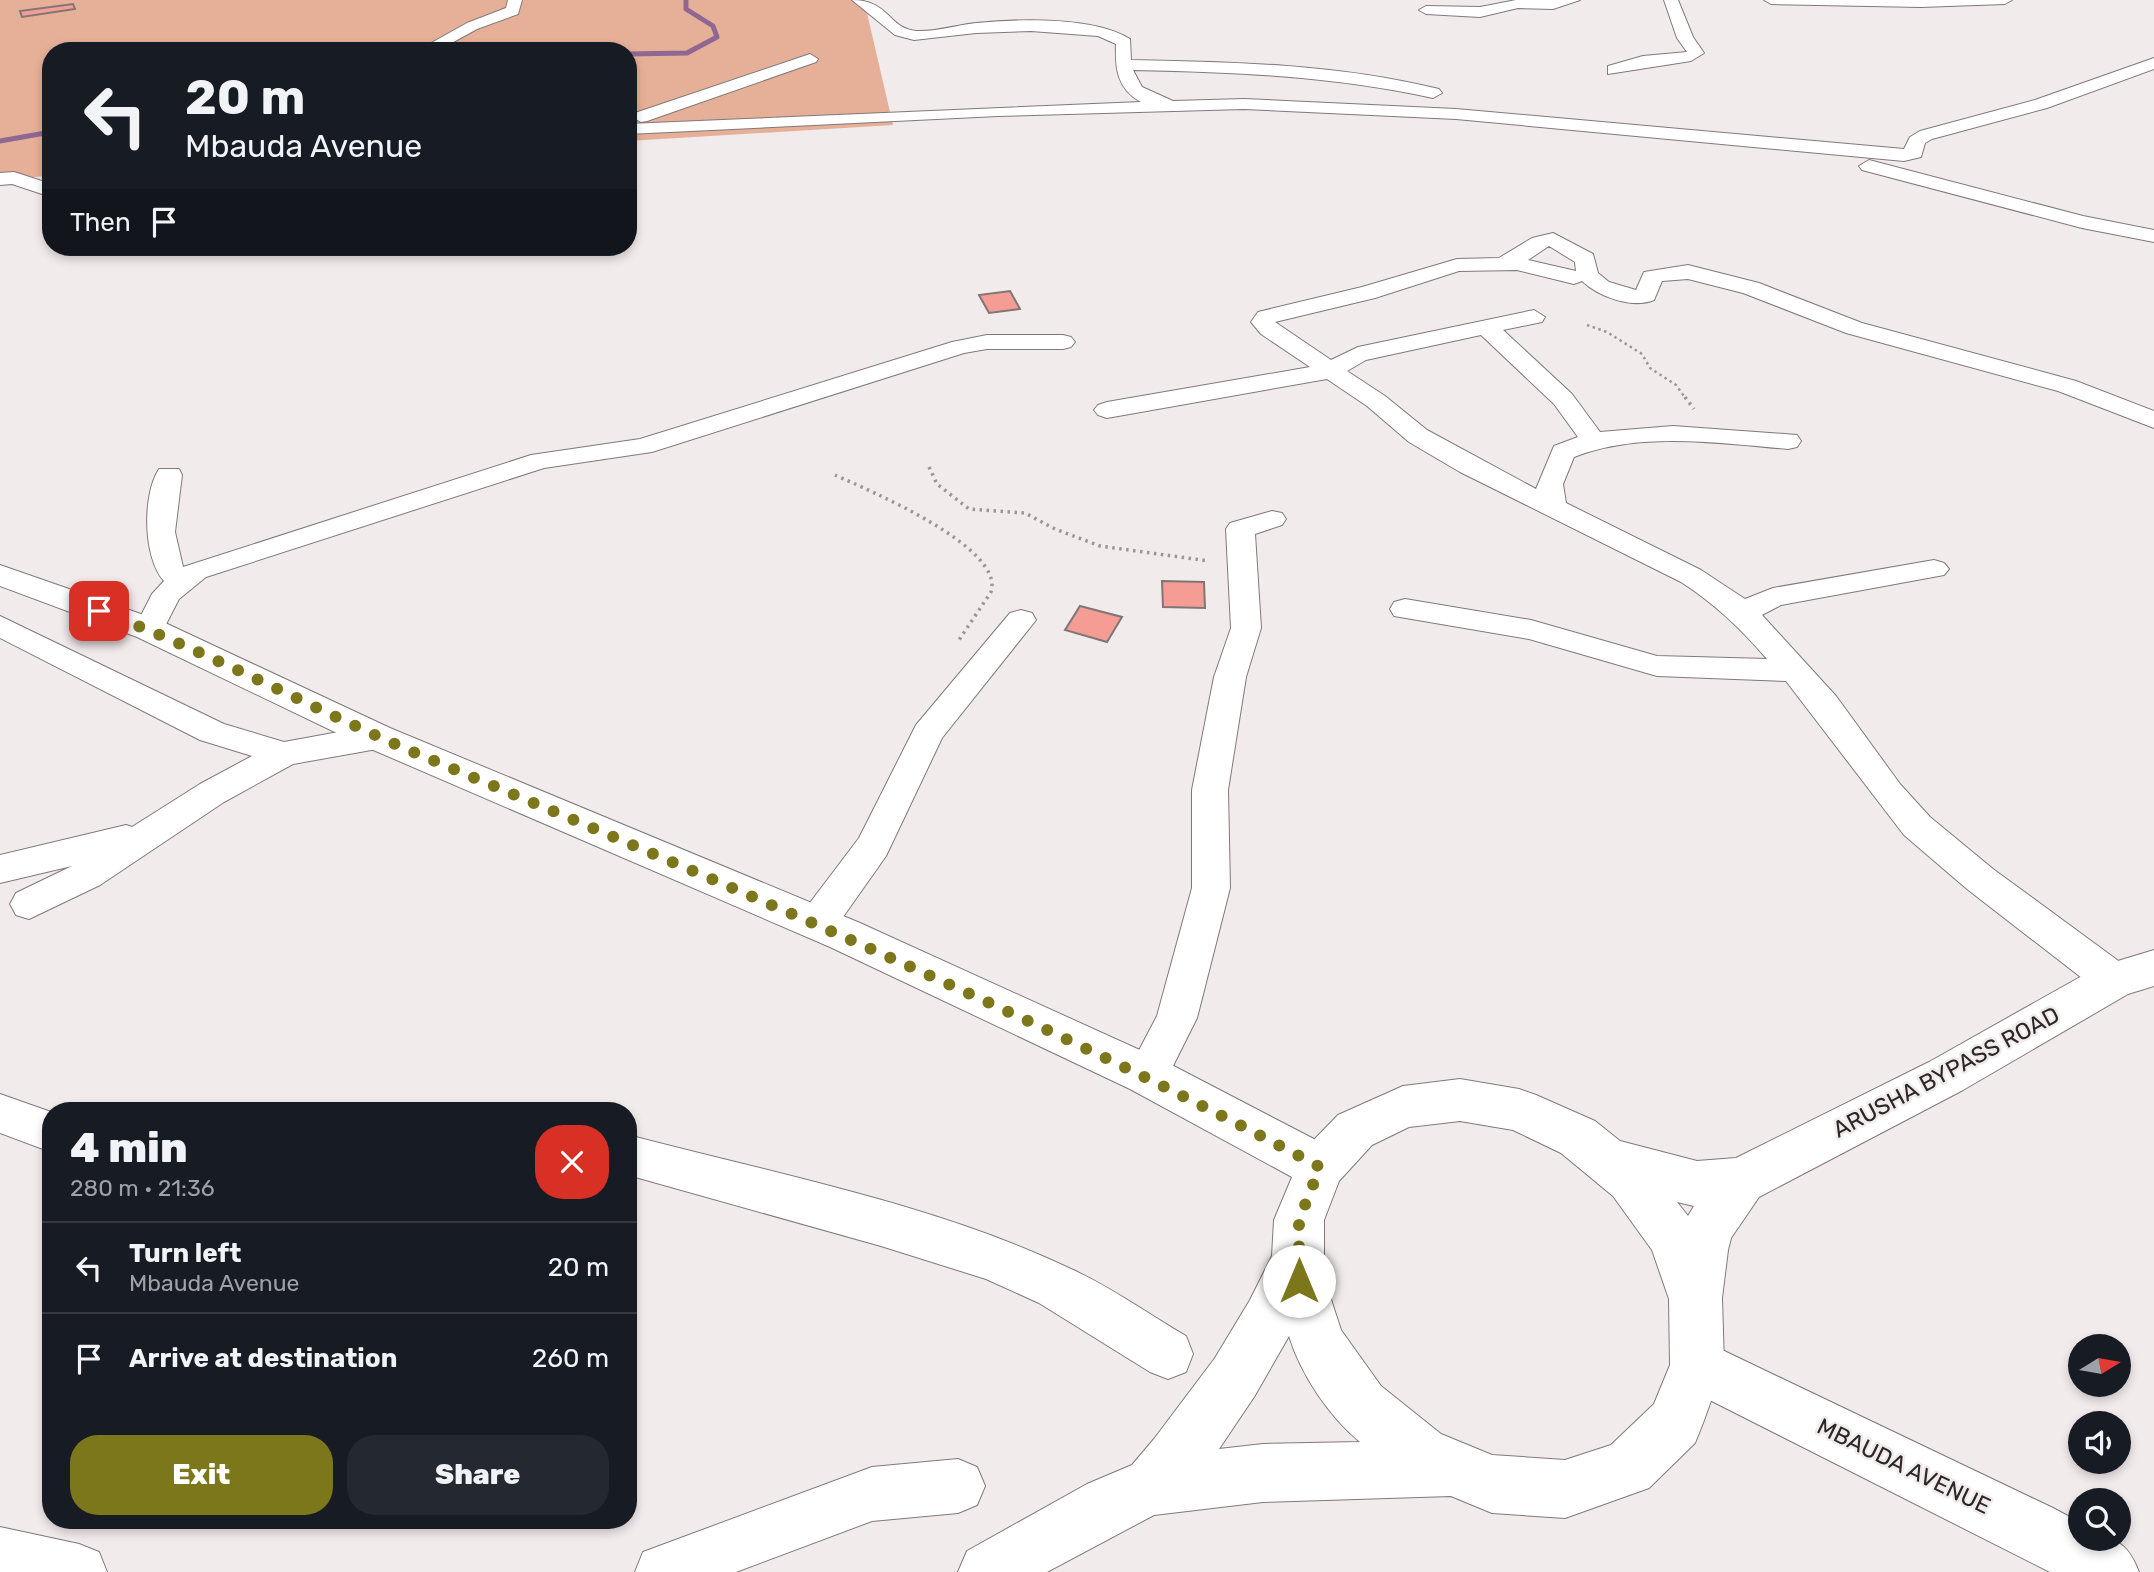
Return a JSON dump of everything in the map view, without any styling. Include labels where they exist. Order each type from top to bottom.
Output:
[{"type":"main road","points":[[0,575],[149,629],[377,737],[817,923],[1147,1076],[1320,1167]]},
{"type":"main road","name":"ARUSHA BYPASS ROAD","points":[[1741,1181],[1946,1076],[2134,974]]},
{"type":"main road","points":[[1696,1300],[1672,1236],[1631,1180],[1578,1138],[1519,1110],[1460,1100],[1403,1107],[1355,1130],[1320,1167],[1299,1220],[1299,1281],[1319,1345],[1361,1406],[1421,1455],[1455,1469],[1492,1484],[1565,1489],[1629,1468],[1675,1423],[1697,1364],[1696,1300],[1702,1251],[1709,1227],[1741,1181]]},
{"type":"main road","points":[[1604,1159],[1697,1184],[1741,1181]]},
{"type":"main road","points":[[1153,1486],[1197,1434],[1231,1385],[1285,1290],[1298,1258]]},
{"type":"main road","name":"MBAUDA AVENUE","points":[[1697,1364],[2032,1529],[2109,1572]]},
{"type":"main road","points":[[988,1572],[1108,1505],[1153,1486],[1263,1473],[1455,1469]]},
{"type":"street","points":[[442,42],[472,26],[513,11],[515,0]]},
{"type":"street","points":[[859,0],[876,8],[898,30],[913,35],[1000,27],[1109,32],[1124,42],[1124,65],[1130,85],[1139,96],[1171,105]]},
{"type":"street","points":[[1426,10],[1480,12],[1518,4],[1553,5],[1573,0]]},
{"type":"street","points":[[1615,70],[1643,61],[1696,53],[1685,38],[1671,0]]},
{"type":"street","points":[[1771,0],[1882,3],[2005,0]]},
{"type":"street","points":[[637,119],[810,59]]},
{"type":"street","points":[[1124,65],[1152,63],[1249,67],[1375,80],[1433,93]]},
{"type":"street","points":[[1783,146],[1914,153],[1916,141],[1926,135],[2041,104],[2154,63]]},
{"type":"street","points":[[637,129],[1171,105],[1256,104],[1456,114],[1753,140],[2082,222],[2154,236]]},
{"type":"street","points":[[7,179],[42,169]]},
{"type":"street","points":[[7,179],[42,189]]},
{"type":"street","points":[[1504,263],[1520,258],[1535,242],[1553,239],[1563,248],[1586,259],[1588,275],[1601,287],[1639,298],[1644,297],[1652,277],[1700,274],[1758,290],[1867,332],[2067,386],[2154,420]]},
{"type":"street","points":[[1574,277],[1552,270],[1504,263],[1450,266],[1367,293],[1302,307],[1263,320],[1269,330],[1376,401],[1428,442],[1504,484],[1552,505],[1690,576],[1743,612],[1824,704],[1888,793],[1938,846],[2134,974]]},
{"type":"street","points":[[1107,411],[1329,371],[1358,354],[1534,317]]},
{"type":"street","points":[[1485,326],[1563,399],[1594,442]]},
{"type":"street","points":[[149,629],[167,594],[180,581],[196,571],[265,547],[540,461],[643,446],[960,347],[987,342],[1063,342]]},
{"type":"street","points":[[1552,505],[1549,484],[1563,452],[1594,442],[1658,436],[1788,441]]},
{"type":"street","points":[[169,475],[161,528],[162,554],[170,573],[180,581]]},
{"type":"street","points":[[1147,1076],[1177,1018],[1211,888],[1210,790],[1230,677],[1246,628],[1240,529],[1272,519]]},
{"type":"street","points":[[1743,612],[1773,597],[1934,569]]},
{"type":"street","points":[[1405,610],[1531,630],[1657,666],[1796,671]]},
{"type":"street","points":[[817,923],[873,846],[928,733],[1021,620]]},
{"type":"street","points":[[0,626],[212,732],[284,754]]},
{"type":"street","points":[[29,904],[87,875],[212,793],[284,754],[377,737]]},
{"type":"street","points":[[0,869],[155,831]]},
{"type":"street","points":[[0,1113],[42,1129]]},
{"type":"street","points":[[637,1157],[881,1224],[990,1258],[1056,1286],[1168,1354]]},
{"type":"street","points":[[663,1572],[872,1494],[958,1486]]},
{"type":"street","points":[[0,1554],[79,1572]]},
{"type":"path","points":[[1587,325],[1611,334],[1625,346],[1642,354],[1650,368],[1681,391],[1710,427],[1711,436]]},
{"type":"path","points":[[929,467],[937,485],[969,509],[1025,513],[1055,529],[1072,533],[1100,546],[1223,564],[1232,566],[1244,577]]},
{"type":"path","points":[[835,475],[924,519],[985,565],[992,577],[990,594],[971,619],[955,648]]},
{"type":"shaded area","points":[[0,0],[864,0],[893,125],[637,140],[637,42],[42,42],[42,177],[0,179]]},
{"type":"building","points":[[73,4],[75,9],[22,17],[20,11]]},
{"type":"building","points":[[1010,291],[1020,309],[989,313],[979,295]]},
{"type":"building","points":[[1162,581],[1204,582],[1205,608],[1163,607]]},
{"type":"building","points":[[1080,606],[1122,617],[1107,642],[1065,630]]},
{"type":"waterway","points":[[637,54],[687,53],[717,37],[713,26],[686,9],[686,0]]},
{"type":"waterway","points":[[0,141],[42,134]]},
{"type":"route","points":[[99,611],[149,629],[377,737],[845,934],[1147,1076],[1320,1167],[1299,1220],[1299,1281]]}]
